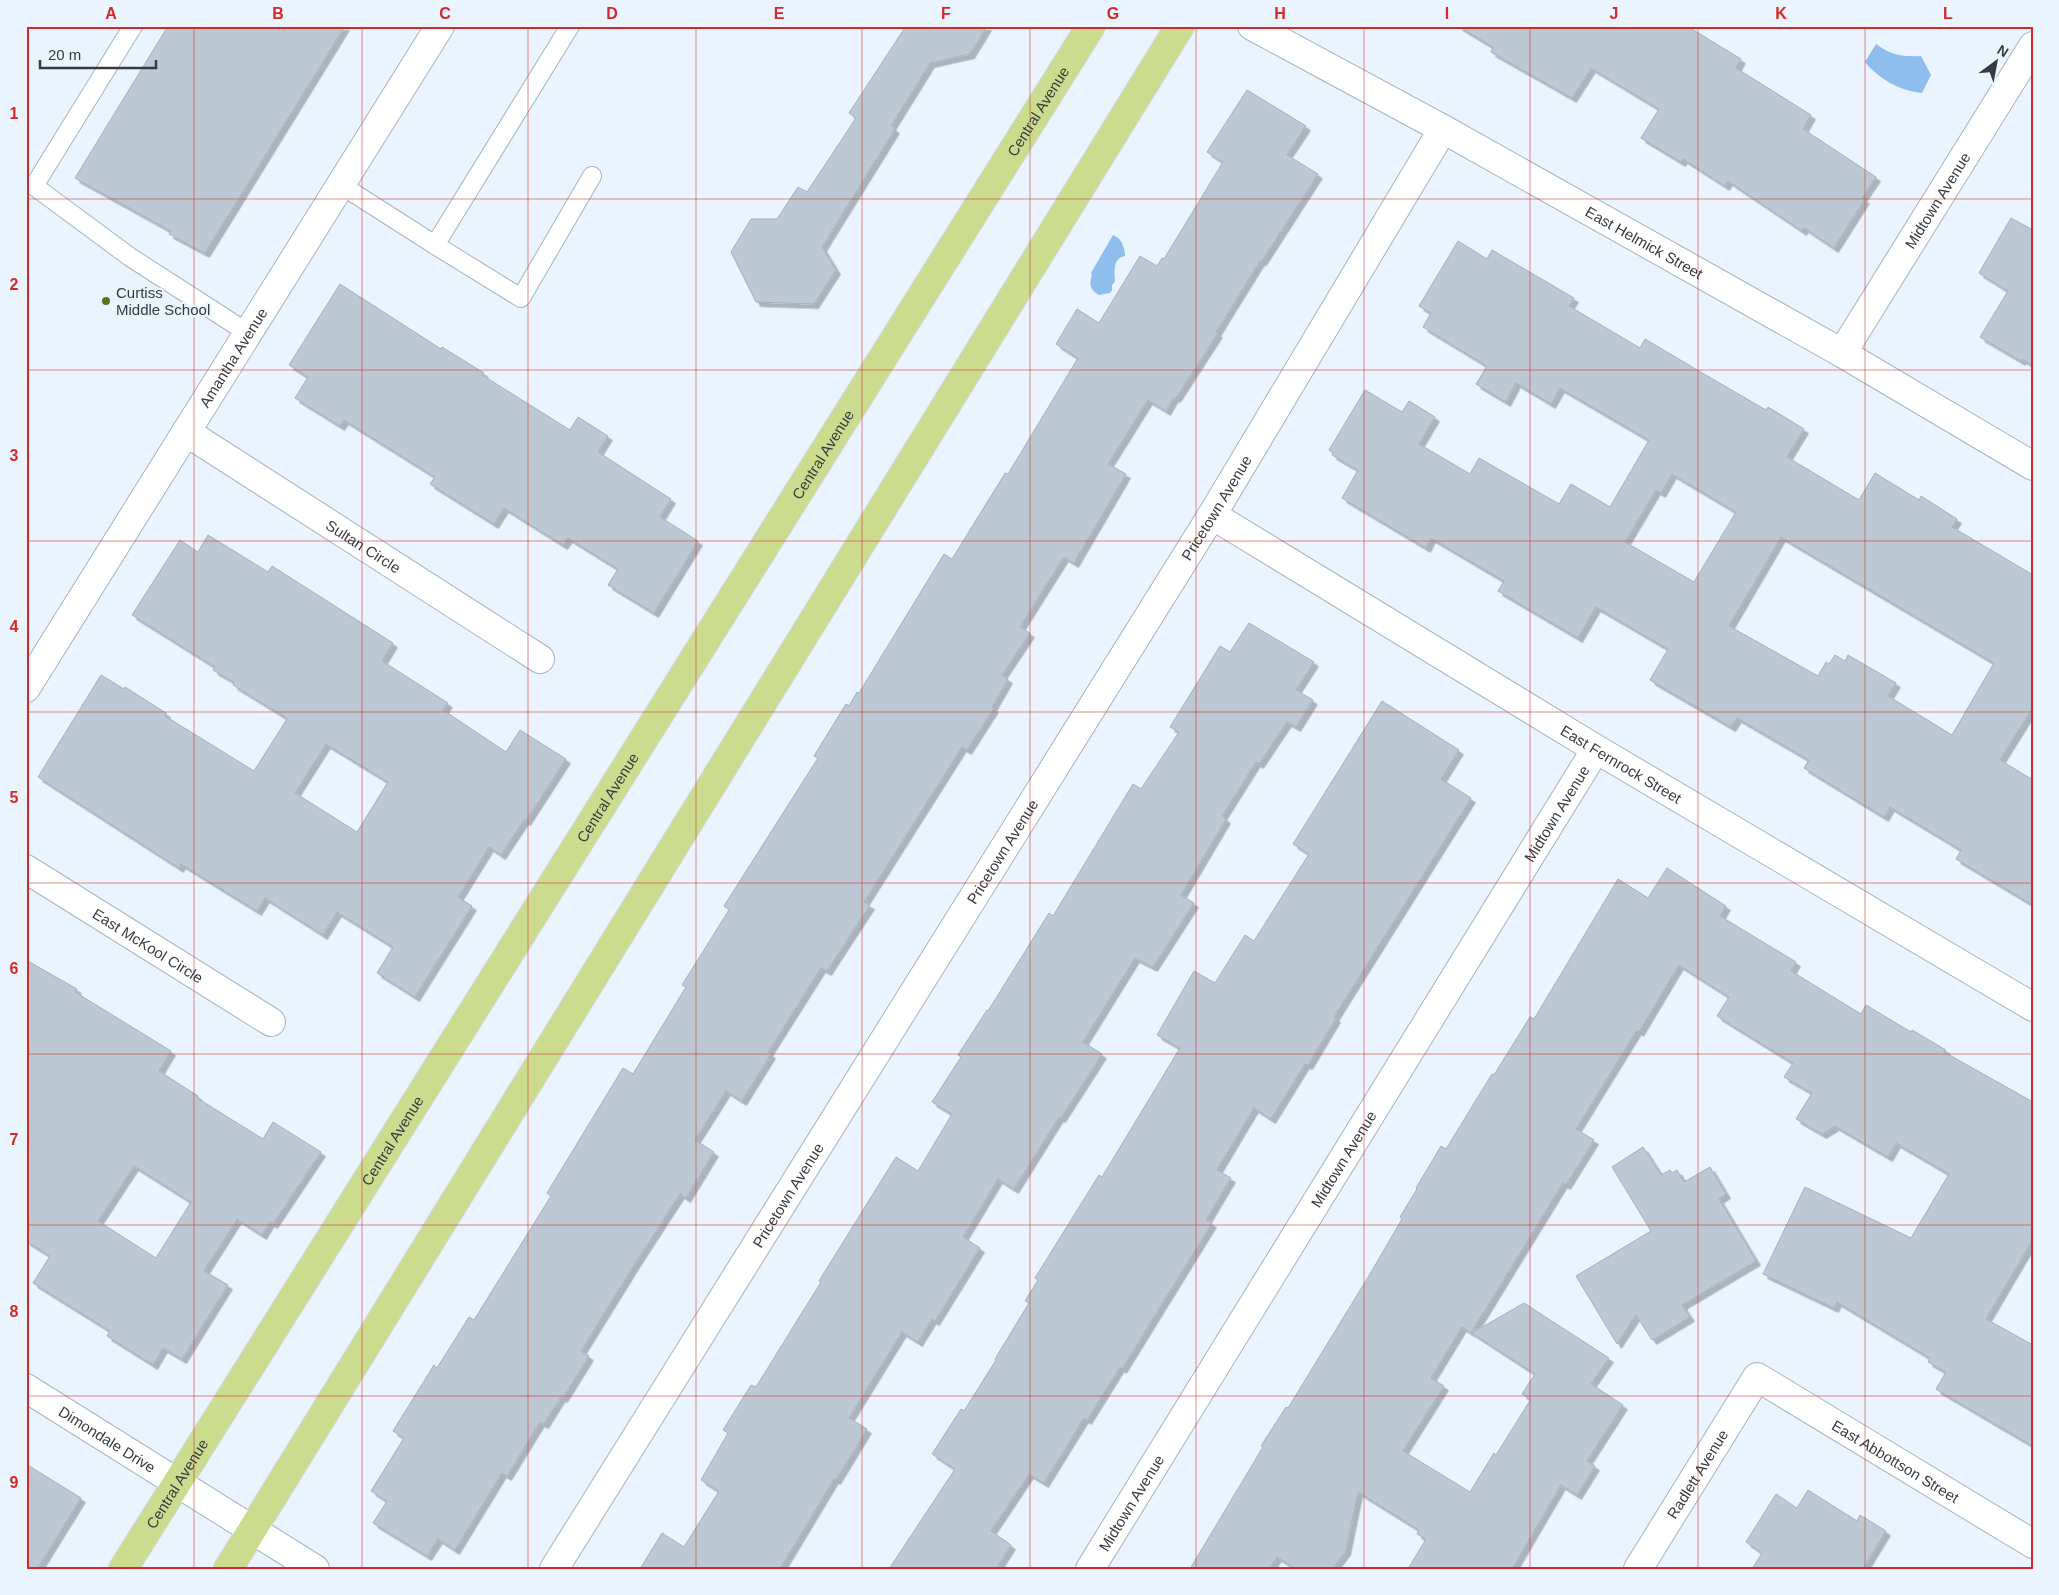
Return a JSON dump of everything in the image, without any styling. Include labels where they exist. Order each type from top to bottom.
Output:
[{"type":"main road","name":"Central Avenue","points":[[123,1569],[1091,26]]},
{"type":"main road","points":[[228,1569],[1180,26]]},
{"type":"street","name":"Amantha Avenue","points":[[26,688],[440,26]]},
{"type":"street","name":"East Helmick Street","points":[[1252,26],[1443,129],[1842,354],[2033,466]]},
{"type":"street","name":"Midtown Avenue","points":[[1842,354],[2033,46]]},
{"type":"street","name":"Pricetown Avenue","points":[[554,1569],[1212,515],[1443,129]]},
{"type":"street","name":"Sultan Circle","points":[[186,432],[540,659]]},
{"type":"street","name":"East Fernrock Street","points":[[1212,515],[1596,748],[2033,1007]]},
{"type":"street","name":"Midtown Avenue","points":[[1090,1569],[1596,748]]},
{"type":"street","name":"East McKool Circle","points":[[26,868],[271,1022]]},
{"type":"street","name":"East Abbottson Street","points":[[1757,1377],[2033,1544]]},
{"type":"street","name":"Radlett Avenue","points":[[1638,1569],[1757,1377]]},
{"type":"street","name":"Dimondale Drive","points":[[26,1388],[316,1569]]},
{"type":"lane","points":[[133,26],[34,186],[130,257],[248,333]]},
{"type":"lane","points":[[435,245],[570,26]]},
{"type":"lane","points":[[341,185],[520,298],[592,176]]},
{"type":"water","points":[[1876,44],[1887,51],[1897,54],[1921,56],[1931,75],[1922,93],[1906,90],[1890,83],[1865,62]]},
{"type":"water","points":[[1113,235],[1122,243],[1125,256],[1116,262],[1115,282],[1110,293],[1099,295],[1091,287],[1091,273]]},
{"type":"building","points":[[168,26],[345,26],[205,253],[169,234],[171,231],[75,178]]},
{"type":"building","points":[[906,26],[987,26],[970,54],[930,63],[891,126],[895,129],[822,247],[836,270],[814,304],[756,302],[731,252],[751,219],[777,219],[798,187],[807,192],[856,118],[849,113]]},
{"type":"building","points":[[1458,26],[1687,26],[1741,59],[1736,68],[1811,115],[1803,129],[1876,177],[1862,198],[1865,199],[1834,248],[1804,228],[1802,231],[1728,181],[1725,186],[1683,159],[1681,162],[1641,138],[1659,109],[1591,68],[1572,98],[1491,52],[1493,47]]},
{"type":"building","points":[[1247,90],[1306,126],[1287,155],[1318,174],[1262,261],[1260,261],[1216,332],[1218,333],[1176,398],[1174,397],[1166,411],[1148,400],[1108,464],[1126,474],[1074,563],[1064,557],[1020,627],[1030,633],[1002,675],[1008,679],[992,707],[994,708],[967,750],[962,747],[864,902],[870,905],[827,971],[821,968],[768,1052],[771,1054],[742,1101],[726,1091],[695,1140],[714,1152],[686,1198],[680,1194],[581,1351],[589,1356],[563,1398],[561,1397],[544,1424],[540,1422],[507,1476],[502,1473],[455,1550],[438,1539],[427,1556],[373,1523],[387,1501],[371,1491],[404,1438],[393,1431],[434,1365],[437,1368],[469,1317],[474,1320],[551,1196],[547,1193],[623,1068],[633,1074],[686,987],[682,985],[729,910],[724,906],[818,758],[814,756],[846,704],[849,706],[857,692],[859,693],[944,554],[952,559],[1005,473],[1008,474],[1078,358],[1056,344],[1077,309],[1099,323],[1140,256],[1157,266],[1162,258],[1164,259],[1223,162],[1207,152]]},
{"type":"building","points":[[2011,218],[2033,230],[2033,366],[1980,337],[2008,291],[1979,273]]},
{"type":"building","points":[[1458,241],[1487,259],[1492,250],[1574,298],[1569,306],[1640,348],[1645,339],[1766,410],[1768,407],[1804,429],[1787,457],[1859,500],[1875,473],[1919,500],[1921,496],[1957,519],[1952,527],[2033,575],[2033,707],[2000,760],[2033,780],[2033,905],[1956,859],[1961,850],[1890,807],[1884,817],[1804,768],[1809,760],[1737,718],[1731,727],[1650,680],[1668,649],[1596,607],[1578,638],[1498,591],[1504,581],[1431,538],[1426,548],[1342,498],[1358,470],[1332,455],[1333,453],[1329,450],[1365,390],[1402,412],[1409,401],[1435,417],[1419,444],[1470,474],[1479,458],[1559,504],[1571,484],[1610,507],[1649,440],[1560,388],[1551,404],[1516,383],[1506,402],[1476,384],[1487,366],[1423,327],[1431,313],[1419,306]],"holes":[[[1672,474],[1736,512],[1694,582],[1625,542],[1656,490],[1661,493]],[[1781,537],[1994,663],[1952,735],[1888,696],[1896,683],[1848,655],[1845,661],[1835,655],[1829,664],[1826,662],[1818,676],[1729,626]]]},
{"type":"building","points":[[340,284],[441,349],[442,347],[484,373],[482,375],[570,430],[578,417],[608,436],[598,452],[671,499],[660,517],[698,541],[654,613],[608,585],[618,569],[568,538],[563,545],[504,508],[494,524],[430,484],[435,477],[344,420],[340,426],[295,398],[308,377],[289,365]]},
{"type":"building","points":[[208,535],[268,572],[272,566],[393,643],[382,661],[448,703],[443,710],[506,752],[520,730],[566,759],[526,821],[524,820],[501,855],[489,847],[458,897],[472,906],[415,997],[377,973],[393,947],[337,912],[323,935],[265,898],[257,911],[181,864],[179,868],[38,777],[101,675],[124,689],[125,687],[166,713],[165,716],[254,771],[287,719],[233,685],[234,682],[213,670],[215,667],[132,615],[180,540],[198,552]],"holes":[[[326,744],[388,782],[357,832],[295,793]]]},
{"type":"building","points":[[1249,623],[1314,662],[1296,690],[1313,700],[1296,727],[1287,722],[1259,764],[1256,762],[1222,816],[1226,819],[1181,895],[1194,903],[1153,967],[1135,958],[1083,1042],[1102,1054],[1061,1118],[1059,1117],[1014,1189],[998,1179],[963,1237],[980,1248],[935,1321],[932,1319],[918,1342],[902,1332],[849,1418],[867,1429],[836,1480],[834,1479],[780,1569],[640,1569],[662,1533],[684,1547],[719,1491],[701,1480],[728,1433],[723,1430],[751,1385],[756,1387],[896,1157],[918,1171],[952,1114],[932,1102],[961,1057],[958,1055],[988,1011],[1049,913],[1053,916],[1133,784],[1141,789],[1179,732],[1170,727],[1220,646],[1230,652]]},
{"type":"building","points":[[1382,701],[1459,750],[1441,779],[1471,798],[1334,1017],[1336,1018],[1308,1065],[1305,1064],[1271,1119],[1254,1108],[1217,1170],[1231,1178],[1206,1220],[1212,1223],[1122,1369],[1120,1367],[1087,1420],[1084,1418],[1044,1483],[1029,1474],[991,1531],[1011,1545],[996,1569],[889,1569],[955,1469],[932,1454],[961,1409],[964,1411],[996,1360],[1029,1303],[1025,1301],[1038,1280],[1035,1278],[1099,1175],[1102,1177],[1180,1048],[1157,1035],[1194,971],[1215,983],[1245,935],[1254,941],[1309,854],[1293,844]]},
{"type":"building","points":[[1667,868],[1726,906],[1720,916],[1796,962],[1791,971],[1861,1014],[1866,1005],[2033,1102],[2033,1239],[1986,1319],[2033,1345],[2033,1446],[1936,1389],[1946,1372],[1928,1362],[1930,1358],[1837,1302],[1834,1308],[1763,1274],[1805,1187],[1911,1238],[1949,1174],[1896,1143],[1888,1157],[1835,1126],[1822,1134],[1796,1119],[1812,1093],[1784,1077],[1793,1063],[1717,1016],[1729,997],[1679,965],[1639,1032],[1637,1030],[1576,1129],[1594,1140],[1566,1185],[1563,1183],[1471,1333],[1462,1327],[1431,1378],[1444,1386],[1403,1451],[1470,1492],[1531,1399],[1522,1394],[1535,1374],[1472,1333],[1524,1303],[1609,1358],[1591,1384],[1623,1405],[1587,1461],[1595,1466],[1577,1495],[1561,1485],[1512,1569],[1408,1569],[1426,1539],[1417,1534],[1419,1530],[1358,1492],[1346,1551],[1332,1569],[1296,1569],[1277,1557],[1269,1569],[1190,1569],[1263,1447],[1261,1446],[1286,1407],[1288,1408],[1370,1274],[1441,1146],[1446,1149],[1530,1017],[1534,1019],[1618,879],[1648,898]]},
{"type":"building","points":[[26,960],[77,989],[75,992],[171,1051],[159,1071],[198,1096],[197,1098],[263,1139],[273,1122],[321,1152],[273,1224],[270,1222],[262,1235],[237,1219],[204,1271],[228,1285],[182,1359],[163,1348],[153,1365],[107,1336],[110,1331],[33,1283],[50,1256],[26,1241]],"holes":[[[134,1166],[191,1202],[156,1258],[98,1221]]]},
{"type":"building","points":[[1643,1147],[1661,1175],[1670,1170],[1672,1173],[1677,1170],[1684,1182],[1710,1167],[1726,1194],[1719,1199],[1756,1261],[1682,1305],[1690,1317],[1652,1340],[1636,1315],[1617,1344],[1576,1276],[1651,1231],[1612,1167]]},
{"type":"building","points":[[26,1464],[81,1498],[37,1569],[26,1569]]},
{"type":"building","points":[[1808,1490],[1857,1521],[1860,1515],[1886,1531],[1863,1569],[1752,1569],[1762,1553],[1746,1542],[1776,1494],[1797,1508]]},
{"type":"place","name":"Curtiss Middle School","points":[[106,301]]}]
